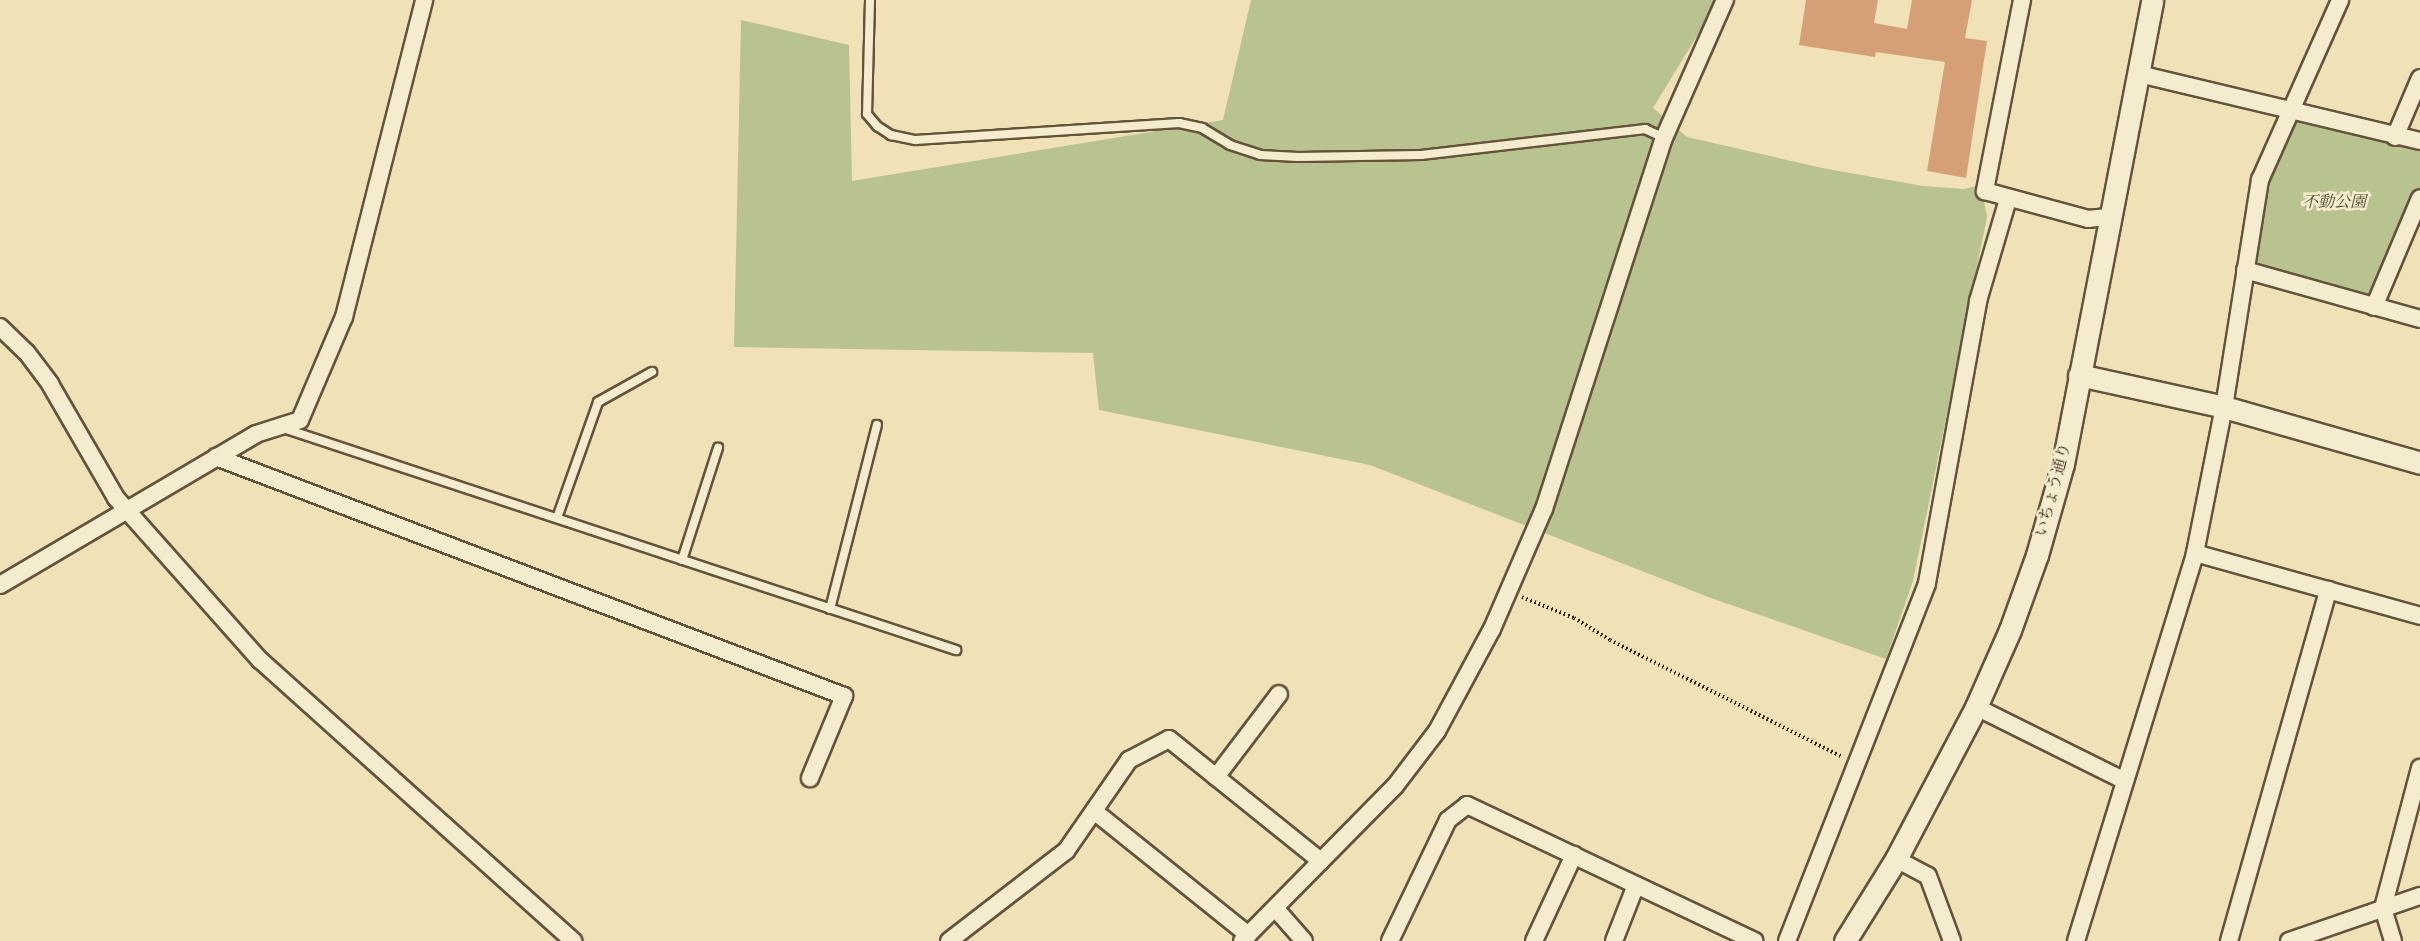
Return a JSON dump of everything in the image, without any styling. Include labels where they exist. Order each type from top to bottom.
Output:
[{"type":"street","points":[[0,585],[126,508],[256,434],[300,420],[344,317],[424,0]]},
{"type":"street","points":[[1094,810],[1245,938],[1395,786],[1437,731],[1508,591],[1544,509],[1664,138],[1725,0]]},
{"type":"street","points":[[2022,0],[1985,191],[2088,219],[2108,217]]},
{"type":"street","name":"いちょう通り","points":[[1845,941],[1896,859],[1976,707],[2010,630],[2037,555],[2063,464],[2108,217],[2139,74],[2152,0]]},
{"type":"street","points":[[2076,941],[2195,553],[2224,406],[2260,180],[2340,0]]},
{"type":"street","points":[[2139,74],[2292,109],[2395,137],[2420,141]]},
{"type":"street","points":[[2395,137],[2420,78]]},
{"type":"street","points":[[2374,306],[2420,198]]},
{"type":"street","points":[[1787,941],[1927,583],[1978,301],[2008,199]]},
{"type":"street","points":[[2245,270],[2420,319]]},
{"type":"street","points":[[0,327],[27,353],[50,384],[116,498],[260,660],[573,941]]},
{"type":"street","points":[[2079,375],[2224,406],[2420,463]]},
{"type":"street","points":[[216,457],[844,696],[810,778]]},
{"type":"street","points":[[2195,553],[2420,616]]},
{"type":"street","points":[[2229,941],[2328,590]]},
{"type":"street","points":[[1216,777],[1279,694]]},
{"type":"street","points":[[1976,707],[2125,782]]},
{"type":"street","points":[[949,941],[1066,851],[1129,760],[1169,739],[1321,861]]},
{"type":"street","points":[[2393,941],[2383,908],[2420,768]]},
{"type":"street","points":[[1390,941],[1448,820],[1467,805],[1755,941]]},
{"type":"street","points":[[1534,941],[1574,855]]},
{"type":"street","points":[[1896,859],[1928,876],[1952,941]]},
{"type":"street","points":[[1614,941],[1636,885]]},
{"type":"street","points":[[2289,941],[2420,896]]},
{"type":"street","points":[[1275,908],[1305,941]]},
{"type":"lane","points":[[870,0],[867,114],[877,126],[891,135],[915,141],[1179,123],[1202,128],[1230,144],[1260,155],[1298,157],[1421,155],[1645,129],[1664,138]]},
{"type":"lane","points":[[557,518],[598,402],[652,372]]},
{"type":"lane","points":[[830,609],[877,424]]},
{"type":"lane","points":[[280,426],[956,650]]},
{"type":"lane","points":[[682,560],[718,448]]},
{"type":"path","points":[[1508,591],[1574,618],[1610,640],[1857,764]]},
{"type":"green space","points":[[1251,0],[1719,0],[1653,108],[1687,137],[1822,168],[1923,186],[1964,189],[1981,185],[1987,217],[1913,581],[1886,659],[1711,598],[1370,465],[1099,410],[1093,353],[734,347],[741,20],[849,45],[852,181],[1223,120]]},
{"type":"green space","name":"不動公園","points":[[2292,109],[2420,141],[2420,198],[2374,307],[2245,270],[2260,180]]},
{"type":"building","points":[[1806,0],[1878,0],[1874,23],[1907,29],[1912,0],[1972,0],[1965,38],[1987,41],[1966,178],[1927,171],[1945,62],[1876,52],[1875,57],[1799,45]]}]
